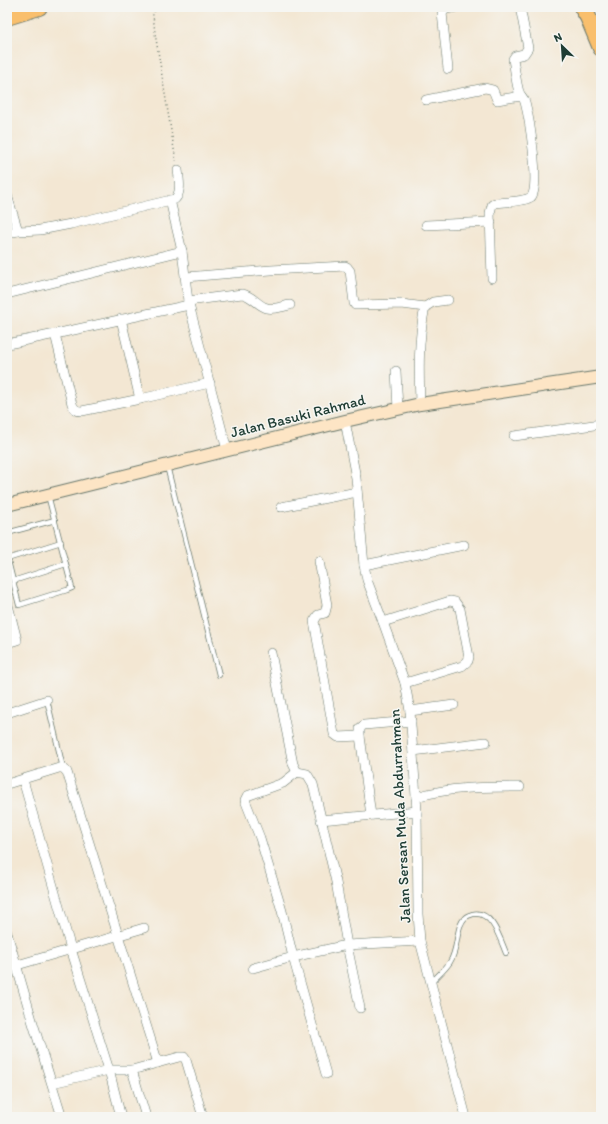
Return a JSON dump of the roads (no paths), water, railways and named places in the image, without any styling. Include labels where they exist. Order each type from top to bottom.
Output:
[{"type":"highway","points":[[7,17],[39,7]]},
{"type":"highway","points":[[582,7],[588,17],[601,48]]},
{"type":"main road","name":"Jalan Basuki Rahmad","points":[[7,505],[345,421],[420,404],[601,377]]},
{"type":"street","points":[[448,69],[442,13],[446,9],[457,7]]},
{"type":"street","points":[[492,278],[490,209],[495,203],[530,197],[535,190],[534,154],[530,123],[525,100],[519,92],[513,59],[515,56],[524,54],[528,48],[520,7]]},
{"type":"street","points":[[426,100],[485,88],[493,90],[497,100],[521,96]]},
{"type":"street","points":[[7,233],[40,230],[71,224],[175,199],[180,191],[178,170]]},
{"type":"street","points":[[7,195],[18,231]]},
{"type":"street","points":[[170,200],[182,251],[189,303],[227,450]]},
{"type":"street","points":[[426,225],[491,222]]},
{"type":"street","points":[[7,294],[182,251]]},
{"type":"street","points":[[186,276],[278,269],[345,266],[350,271],[354,304],[402,304],[425,307],[433,302],[448,300]]},
{"type":"street","points":[[7,344],[189,303],[242,294],[247,295],[267,308],[290,305]]},
{"type":"street","points":[[420,404],[419,368],[421,328],[425,307]]},
{"type":"street","points":[[121,319],[140,399]]},
{"type":"street","points":[[55,334],[72,404],[78,411],[210,383]]},
{"type":"street","points":[[396,372],[398,409]]},
{"type":"street","name":"Jalan Sersan Muda Abdurrahman","points":[[345,421],[357,492],[364,565],[367,580],[405,683],[410,711],[416,797],[418,914],[420,941],[466,1117]]},
{"type":"street","points":[[514,436],[601,424]]},
{"type":"street","points":[[281,507],[357,492]]},
{"type":"street","points":[[364,565],[464,545]]},
{"type":"street","points":[[319,561],[327,609],[326,613],[318,615],[314,621],[334,734],[338,737],[360,736]]},
{"type":"street","points":[[7,601],[18,640],[7,643]]},
{"type":"street","points":[[383,622],[450,602],[455,602],[460,609],[469,657],[468,661],[462,666],[405,683]]},
{"type":"street","points":[[271,653],[293,764],[297,772]]},
{"type":"street","points":[[7,713],[47,700]]},
{"type":"street","points":[[410,711],[454,705]]},
{"type":"street","points":[[371,815],[360,728],[364,725],[411,721]]},
{"type":"street","points":[[413,751],[486,742]]},
{"type":"street","points":[[7,784],[59,768],[64,768],[67,772],[158,1063]]},
{"type":"street","points":[[297,772],[307,774],[312,780],[336,882],[360,1008]]},
{"type":"street","points":[[297,772],[288,780],[250,795],[245,798],[245,800],[260,838],[282,911],[293,957],[326,1074]]},
{"type":"street","points":[[23,780],[71,950],[109,1070],[121,1117]]},
{"type":"street","points":[[416,797],[442,790],[474,787],[520,787]]},
{"type":"street","points":[[321,820],[416,811]]},
{"type":"street","points":[[7,968],[144,928]]},
{"type":"street","points":[[7,933],[62,1117]]},
{"type":"street","points":[[253,968],[347,945],[420,941]]},
{"type":"street","points":[[52,1083],[109,1070],[132,1070],[179,1057],[184,1057],[203,1117]]},
{"type":"street","points":[[132,1070],[146,1117]]},
{"type":"lane","points":[[167,466],[219,675]]},
{"type":"lane","points":[[48,495],[72,588],[19,605],[7,558],[60,542]]},
{"type":"lane","points":[[7,533],[55,520]]},
{"type":"lane","points":[[13,581],[66,564]]},
{"type":"lane","points":[[47,700],[64,768]]},
{"type":"lane","points":[[431,983],[450,962],[457,946],[459,928],[467,915],[477,913],[484,915],[495,929],[506,953]]}]
